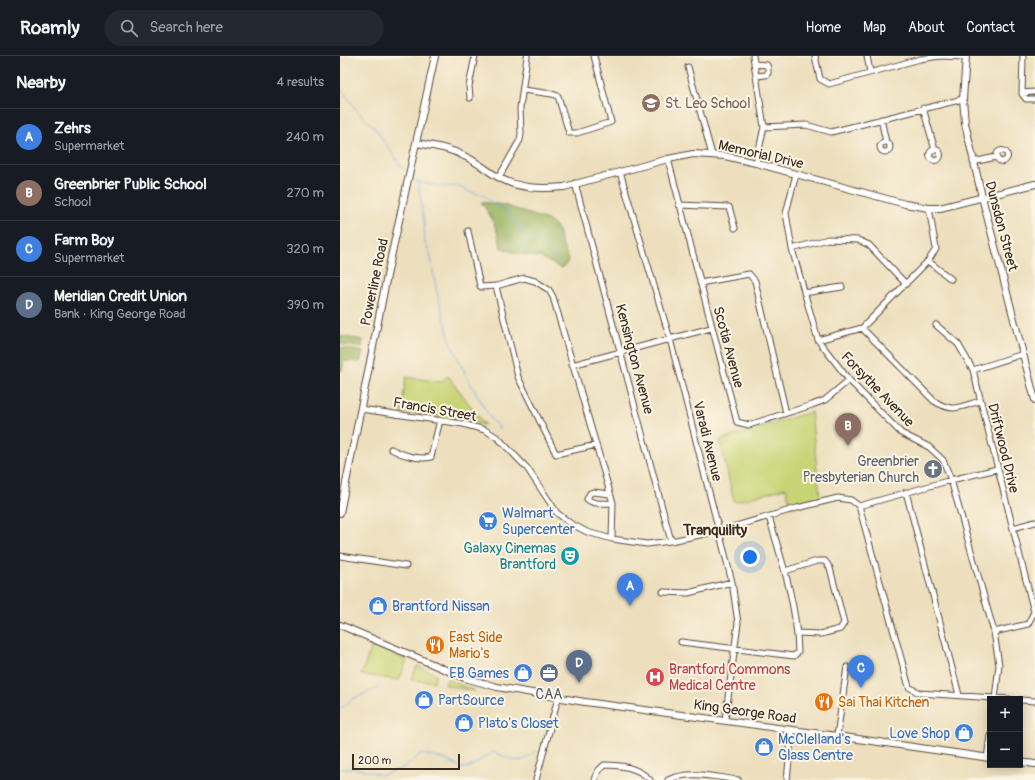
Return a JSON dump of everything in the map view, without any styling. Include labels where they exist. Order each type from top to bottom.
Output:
[{"type":"main road","name":"Powerline Road","points":[[340,513],[388,271],[435,56]]},
{"type":"main road","name":"Dunsdon Street","points":[[966,57],[963,99],[965,123],[982,198],[1035,400]]},
{"type":"main road","name":"Memorial Drive","points":[[417,143],[452,151],[464,156],[498,177],[516,185],[528,187],[564,187],[668,159],[693,154],[712,155],[756,163],[905,204],[929,208],[940,208],[1035,184]]},
{"type":"main road","name":"King George Road","points":[[340,625],[465,678],[497,687],[558,698],[725,720],[987,758]]},
{"type":"main road","points":[[1023,762],[1035,764]]},
{"type":"street","points":[[470,98],[469,86],[475,56]]},
{"type":"street","points":[[498,177],[520,140],[520,108],[527,56]]},
{"type":"street","points":[[523,90],[558,96],[569,133],[577,133],[611,122],[594,56]]},
{"type":"street","points":[[753,56],[764,127],[756,163]]},
{"type":"street","points":[[815,56],[820,79],[829,84],[919,58],[940,56],[966,57]]},
{"type":"street","points":[[867,56],[870,72]]},
{"type":"street","points":[[1023,56],[1022,93],[1026,99],[1035,99]]},
{"type":"street","points":[[754,64],[767,65],[768,69],[768,73],[766,75],[756,76]]},
{"type":"street","points":[[688,67],[712,155]]},
{"type":"street","points":[[1022,93],[1035,92]]},
{"type":"street","points":[[764,127],[806,125],[831,132],[963,99]]},
{"type":"street","points":[[924,108],[935,150]]},
{"type":"street","points":[[881,119],[886,142]]},
{"type":"street","points":[[973,162],[996,157]]},
{"type":"street","name":"Scotia Avenue","points":[[668,159],[736,422],[749,425],[825,400],[849,380]]},
{"type":"street","name":"Varadi Avenue","points":[[620,172],[670,339],[732,582],[738,623],[725,720]]},
{"type":"street","name":"Forsythe Avenue","points":[[796,174],[786,213],[792,249],[818,340],[849,380],[901,433],[929,447],[943,460],[951,480],[994,632],[999,665],[996,696]]},
{"type":"street","name":"Kensington Avenue","points":[[575,183],[671,541]]},
{"type":"street","points":[[679,205],[729,208],[735,228]]},
{"type":"street","points":[[818,340],[862,328],[928,262],[936,249],[929,208]]},
{"type":"street","points":[[468,231],[480,286],[496,286],[524,278],[549,290],[553,297],[610,494],[612,503],[612,539]]},
{"type":"street","points":[[792,249],[828,239],[858,240],[869,245],[906,284]]},
{"type":"street","points":[[928,262],[950,279]]},
{"type":"street","points":[[700,282],[749,274],[755,281],[786,413]]},
{"type":"street","points":[[496,286],[518,377],[556,454],[596,445]]},
{"type":"street","points":[[804,293],[842,287]]},
{"type":"street","name":"Driftwood Drive","points":[[936,325],[958,344],[973,370],[1034,612],[1028,624],[994,632]]},
{"type":"street","points":[[572,365],[711,328]]},
{"type":"street","points":[[862,328],[934,401],[942,406],[952,409],[980,401]]},
{"type":"street","points":[[973,370],[1023,354]]},
{"type":"street","name":"Francis Street","points":[[361,409],[440,420],[485,430],[498,438],[527,468],[557,513],[570,523],[587,532],[612,539],[647,544],[671,541],[719,531],[797,508],[838,498],[851,500],[860,506]]},
{"type":"street","points":[[391,449],[399,453],[424,458],[431,457],[440,420]]},
{"type":"street","points":[[987,698],[919,693],[909,687],[860,506],[906,492],[997,469]]},
{"type":"street","points":[[610,494],[593,492],[590,493],[588,499],[596,503],[612,503]]},
{"type":"street","points":[[906,492],[959,695]]},
{"type":"street","points":[[681,642],[794,656],[796,655],[798,652],[796,624],[785,571],[769,517]]},
{"type":"street","points":[[1013,528],[1035,522]]},
{"type":"street","points":[[340,556],[406,566]]},
{"type":"street","points":[[785,571],[817,561],[825,561],[830,568],[844,624],[840,629],[821,634],[797,633]]},
{"type":"street","points":[[663,592],[688,593],[732,582]]},
{"type":"street","points":[[837,736],[847,666]]},
{"type":"street","points":[[536,780],[558,698]]},
{"type":"street","points":[[1023,700],[1035,701]]},
{"type":"street","points":[[787,780],[792,730]]},
{"type":"street","points":[[595,780],[598,771],[604,765],[614,765],[638,770],[650,780]]},
{"type":"street","points":[[668,780],[685,774],[696,774],[738,780]]},
{"type":"green space","points":[[481,202],[504,205],[547,220],[556,226],[569,260],[564,267],[560,268],[542,258],[515,253],[501,248],[494,224]]},
{"type":"green space","points":[[340,336],[363,340],[362,348],[340,344]]},
{"type":"green space","points":[[340,347],[363,352],[360,362],[344,361],[342,371],[340,370]]},
{"type":"green space","points":[[448,376],[485,425],[456,419],[401,412],[406,377],[441,382]]},
{"type":"green space","points":[[811,412],[820,498],[791,507],[786,488],[734,502],[720,440]]},
{"type":"green space","points":[[372,646],[407,660],[399,680],[361,675]]},
{"type":"green space","points":[[417,666],[436,674],[434,682],[411,680]]},
{"type":"green space","points":[[447,679],[475,691],[445,685]]},
{"type":"waterway","points":[[340,90],[345,94],[359,113],[376,129],[402,168],[404,168],[407,172]]},
{"type":"waterway","points":[[411,178],[414,181],[441,187],[459,186],[467,191],[485,196],[496,207],[502,208],[510,215],[523,233],[532,240],[544,245],[559,262]]},
{"type":"waterway","points":[[418,183],[424,222],[425,243],[430,253],[436,288],[451,344],[467,377],[490,418],[500,429]]},
{"type":"waterway","points":[[340,710],[352,699],[378,688]]},
{"type":"waterway","points":[[340,769],[355,768],[382,775],[403,768],[421,754],[444,759],[462,768],[470,767],[493,752],[509,759],[519,761],[530,756],[535,751]]},
{"type":"place","name":"St. Leo School","points":[[651,103]]},
{"type":"place","name":"Greenbrier Public School","points":[[848,446]]},
{"type":"place","name":"Greenbrier Presbyterian Church","points":[[933,469]]},
{"type":"place","name":"Walmart Supercenter","points":[[488,521]]},
{"type":"place","name":"Galaxy Cinemas Brantford","points":[[570,556]]},
{"type":"place","name":"Brantford Nissan","points":[[378,606]]},
{"type":"place","name":"Zehrs","points":[[630,606]]},
{"type":"place","name":"East Side Mario's","points":[[435,645]]},
{"type":"place","name":"EB Games","points":[[523,673]]},
{"type":"place","name":"CAA","points":[[549,673]]},
{"type":"place","name":"Brantford Commons Medical Centre","points":[[655,677]]},
{"type":"place","name":"Meridian Credit Union","points":[[579,683]]},
{"type":"place","name":"Farm Boy","points":[[861,688]]},
{"type":"place","name":"PartSource","points":[[424,700]]},
{"type":"place","name":"Sai Thai Kitchen","points":[[824,702]]},
{"type":"place","name":"Plato's Closet","points":[[464,723]]},
{"type":"place","name":"Love Shop","points":[[964,733]]},
{"type":"place","name":"McClelland's Glass Centre","points":[[764,747]]},
{"type":"district","name":"Tranquility","points":[[715,530]]}]
